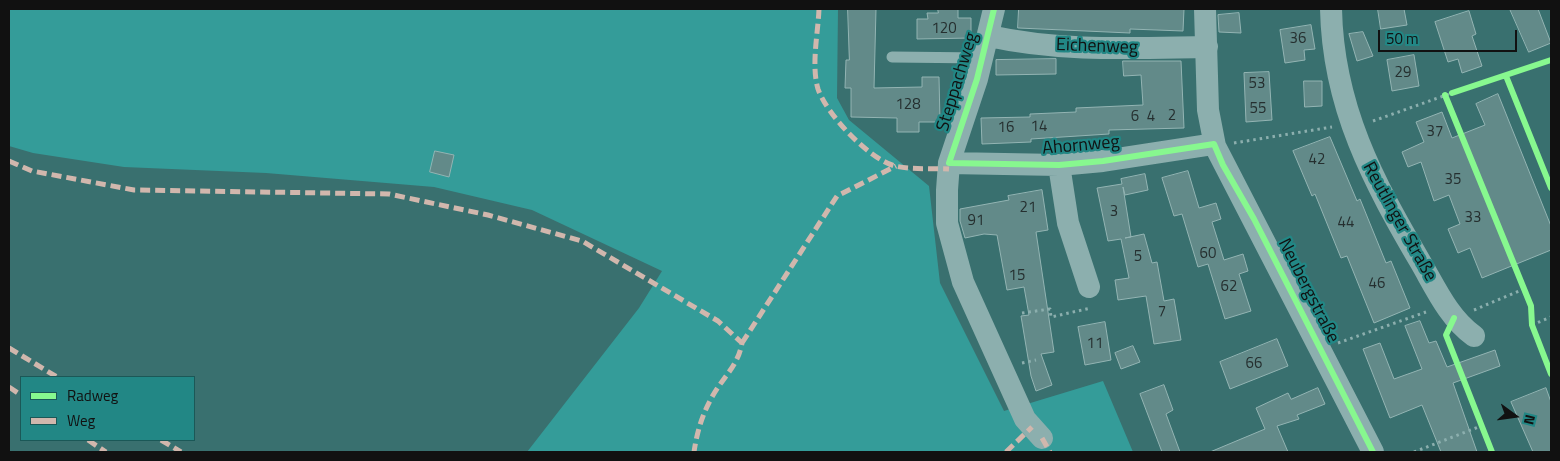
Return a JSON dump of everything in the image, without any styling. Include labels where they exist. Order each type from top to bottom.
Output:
[{"type":"street","name":"Steppachweg","points":[[994,9],[983,58],[949,163],[947,223],[963,282],[1026,418],[1042,438]]},
{"type":"street","name":"Neubergstraße","points":[[1205,9],[1208,110],[1214,145],[1373,452]]},
{"type":"street","name":"Reutlinger Straße","points":[[1331,9],[1331,40],[1359,146],[1380,193],[1450,312],[1459,325],[1474,336]]},
{"type":"street","name":"Eichenweg","points":[[989,36],[1020,43],[1104,49],[1207,47]]},
{"type":"street","name":"Ahornweg","points":[[949,163],[1059,165],[1103,161],[1214,145]]},
{"type":"street","name":"Ahornweg","points":[[1059,165],[1068,223],[1091,297]]},
{"type":"lane","name":"Steppachweg","points":[[892,57],[983,58]]},
{"type":"path","points":[[1214,145],[1372,121],[1452,93]]},
{"type":"path","points":[[1321,349],[1524,289]]},
{"type":"path","points":[[1022,313],[1050,309],[1051,317],[1091,297]]},
{"type":"path","points":[[1532,325],[1551,317]]},
{"type":"path","points":[[1414,452],[1481,426]]},
{"type":"shaded area","points":[[9,9],[838,9],[837,98],[849,120],[929,186],[940,283],[1004,411],[1103,381],[1133,452],[527,452],[639,308],[662,271],[532,210],[434,187],[266,173],[124,167],[33,153],[9,146]]},
{"type":"building","points":[[848,9],[876,9],[874,88],[922,87],[922,77],[939,77],[940,122],[919,122],[919,132],[897,132],[897,118],[851,117],[851,88],[845,88],[846,60],[849,60]]},
{"type":"building","points":[[938,9],[958,9],[958,18],[971,18],[971,38],[917,39],[917,19],[928,19],[927,13],[938,13]]},
{"type":"building","points":[[1019,9],[1184,9],[1183,31],[1130,29],[1130,33],[1018,28]]},
{"type":"building","points":[[1378,9],[1404,9],[1407,25],[1381,29]]},
{"type":"building","points":[[1510,9],[1538,9],[1551,43],[1529,52]]},
{"type":"building","points":[[1469,11],[1476,34],[1472,36],[1482,66],[1462,73],[1458,59],[1448,62],[1435,22]]},
{"type":"building","points":[[1239,13],[1241,33],[1219,32],[1218,15]]},
{"type":"building","points":[[1311,25],[1315,49],[1304,50],[1305,60],[1285,63],[1280,30]]},
{"type":"building","points":[[1363,32],[1373,56],[1357,61],[1349,34]]},
{"type":"building","points":[[1414,55],[1419,86],[1392,91],[1387,60]]},
{"type":"building","points":[[1056,59],[1056,74],[996,75],[996,60]]},
{"type":"building","points":[[1123,61],[1181,61],[1184,128],[1109,130],[1109,134],[1031,139],[1031,142],[982,144],[981,118],[1030,117],[1030,114],[1076,112],[1076,108],[1143,105],[1141,75],[1124,76]]},
{"type":"building","points":[[1269,72],[1272,120],[1246,122],[1244,73]]},
{"type":"building","points":[[1304,81],[1322,81],[1322,106],[1305,107]]},
{"type":"building","points":[[1498,94],[1551,226],[1551,250],[1482,278],[1470,248],[1458,253],[1448,229],[1460,224],[1449,195],[1434,201],[1421,162],[1408,167],[1402,152],[1424,142],[1416,122],[1442,112],[1452,138],[1485,125],[1476,104]]},
{"type":"building","points":[[1330,137],[1357,201],[1360,199],[1386,263],[1391,261],[1410,308],[1374,323],[1347,256],[1341,258],[1315,194],[1312,196],[1293,151]]},
{"type":"building","points":[[435,151],[454,155],[449,177],[430,172]]},
{"type":"building","points":[[1188,171],[1199,208],[1216,203],[1221,219],[1212,222],[1224,260],[1243,254],[1248,271],[1239,274],[1251,311],[1225,319],[1208,264],[1198,267],[1182,214],[1174,216],[1162,178]]},
{"type":"building","points":[[1145,174],[1148,190],[1125,195],[1123,187],[1131,237],[1144,234],[1152,263],[1157,262],[1164,301],[1174,299],[1181,340],[1154,344],[1146,296],[1118,300],[1115,280],[1129,278],[1121,239],[1108,241],[1097,188],[1122,184],[1121,179]]},
{"type":"building","points":[[1042,190],[1048,230],[1036,232],[1054,352],[1041,354],[1052,385],[1036,391],[1031,376],[1021,316],[1029,315],[1024,287],[1007,290],[997,235],[984,234],[965,238],[960,221],[960,209],[1009,200],[1008,196]]},
{"type":"building","points":[[1420,321],[1429,343],[1436,341],[1447,367],[1495,350],[1500,366],[1453,383],[1477,452],[1441,452],[1422,405],[1390,418],[1363,349],[1380,343],[1394,379],[1422,369],[1405,326]]},
{"type":"building","points":[[1105,322],[1111,360],[1085,365],[1078,327]]},
{"type":"building","points":[[1277,339],[1288,366],[1230,389],[1220,362]]},
{"type":"building","points":[[1133,346],[1140,362],[1121,369],[1115,353]]},
{"type":"building","points":[[1164,385],[1173,410],[1166,414],[1180,452],[1162,452],[1140,394]]},
{"type":"building","points":[[1318,388],[1325,404],[1297,415],[1299,419],[1277,426],[1288,452],[1210,452],[1265,429],[1256,408],[1288,393],[1291,399]]},
{"type":"building","points":[[1546,388],[1551,402],[1551,452],[1533,452],[1511,402]]},
{"type":"marked path","points":[[819,9],[815,60],[816,80],[823,99],[839,123],[873,155],[885,162],[908,168],[949,169]]},
{"type":"marked path","points":[[9,161],[32,171],[134,190],[389,194],[488,215],[582,241],[718,321],[742,343],[734,365],[716,390],[705,410],[694,452]]},
{"type":"marked path","points":[[742,343],[837,196],[896,166]]},
{"type":"marked path","points":[[9,348],[55,376]]},
{"type":"marked path","points":[[9,387],[20,394]]},
{"type":"marked path","points":[[1006,452],[1032,427]]},
{"type":"marked path","points":[[1042,438],[1050,452]]},
{"type":"marked path","points":[[90,441],[106,452]]},
{"type":"marked path","points":[[163,441],[181,452]]},
{"type":"cycle path","points":[[994,9],[977,79],[949,163],[1059,165],[1103,161],[1214,144],[1223,165],[1254,219],[1373,452]]},
{"type":"cycle path","points":[[1452,93],[1551,60]]},
{"type":"cycle path","points":[[1506,76],[1551,188]]},
{"type":"cycle path","points":[[1445,95],[1531,306],[1532,325],[1551,374]]},
{"type":"cycle path","points":[[1454,318],[1446,335],[1492,452]]}]
